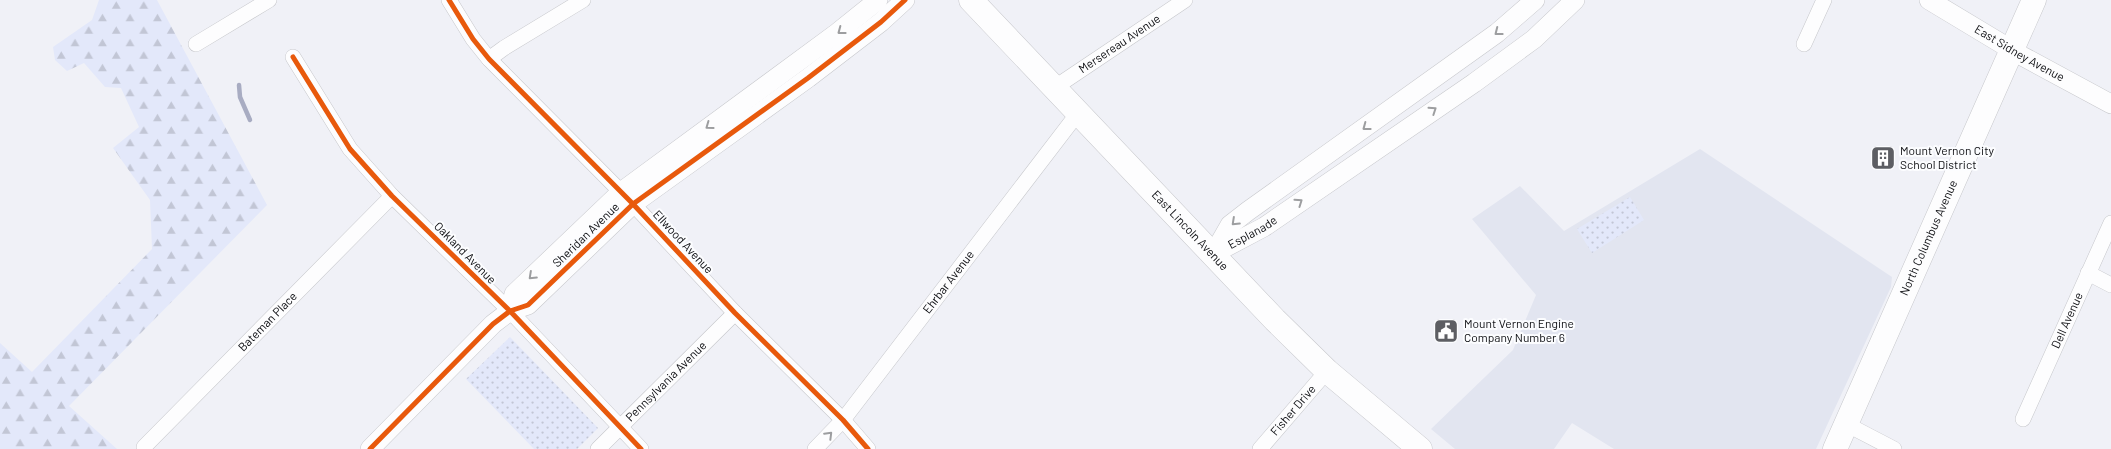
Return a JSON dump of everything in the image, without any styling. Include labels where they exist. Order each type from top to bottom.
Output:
[{"type":"main road","name":"East Lincoln Avenue","points":[[971,0],[1275,320],[1328,371],[1420,449]]},
{"type":"main road","name":"North Columbus Avenue","points":[[1835,449],[2034,0]]},
{"type":"street","points":[[196,44],[270,0]]},
{"type":"street","name":"Ellwood Avenue","points":[[448,0],[472,39],[489,59],[627,198],[735,313],[843,420],[868,449]]},
{"type":"street","points":[[489,59],[584,0]]},
{"type":"street","name":"Sheridan Avenue","points":[[370,449],[493,324],[510,311],[528,305],[627,198],[878,0]]},
{"type":"street","name":"Sheridan Avenue","points":[[627,198],[808,78],[881,22],[905,0]]},
{"type":"street","name":"Mersereau Avenue","points":[[1054,88],[1185,0]]},
{"type":"street","name":"Esplanade","points":[[1213,254],[1230,225],[1248,210],[1416,89],[1460,61],[1496,34],[1534,0]]},
{"type":"street","name":"Esplanade","points":[[1213,254],[1264,227],[1474,83],[1534,39],[1575,0]]},
{"type":"street","points":[[1804,44],[1824,0]]},
{"type":"street","name":"East Sidney Avenue","points":[[1929,0],[2012,50],[2111,104]]},
{"type":"street","name":"Oakland Avenue","points":[[293,57],[350,149],[392,196],[510,311],[641,449]]},
{"type":"street","name":"Ehrbar Avenue","points":[[815,449],[843,420],[1078,113]]},
{"type":"street","name":"Bateman Place","points":[[144,447],[392,196]]},
{"type":"street","name":"Dell Avenue","points":[[2023,419],[2111,223]]},
{"type":"street","points":[[2088,273],[2111,285]]},
{"type":"street","name":"Pennsylvania Avenue","points":[[598,449],[735,313]]},
{"type":"street","name":"Fisher Drive","points":[[1260,449],[1328,371]]},
{"type":"street","points":[[1846,424],[1894,449]]},
{"type":"shaded area","points":[[1700,149],[1892,277],[1891,287],[1816,449],[1614,449],[1572,423],[1554,449],[1455,449],[1431,429],[1513,350],[1536,295],[1472,219],[1520,186],[1564,231]]},
{"type":"green space","points":[[99,0],[157,0],[267,205],[69,406],[117,449],[0,449],[0,343],[32,372],[152,249],[150,200],[113,148],[139,127],[121,88],[105,87],[84,63],[67,71],[55,60],[53,47],[92,20]]},
{"type":"green space","points":[[1630,197],[1644,220],[1592,253],[1577,229]]},
{"type":"green space","points":[[510,337],[598,428],[577,449],[534,449],[466,379]]},
{"type":"waterway","points":[[239,85],[240,97],[250,120]]},
{"type":"cycle path","points":[[449,0],[473,39],[489,59],[633,204],[735,313],[843,420],[868,449]]},
{"type":"cycle path","points":[[370,449],[493,324],[510,311],[528,305],[633,204],[808,78],[881,22],[905,0]]},
{"type":"cycle path","points":[[293,57],[350,149],[392,196],[510,311],[641,449]]},
{"type":"place","name":"Mount Vernon City School District","points":[[1883,158]]},
{"type":"place","name":"Mount Vernon Engine Company Number 6","points":[[1446,331]]}]
